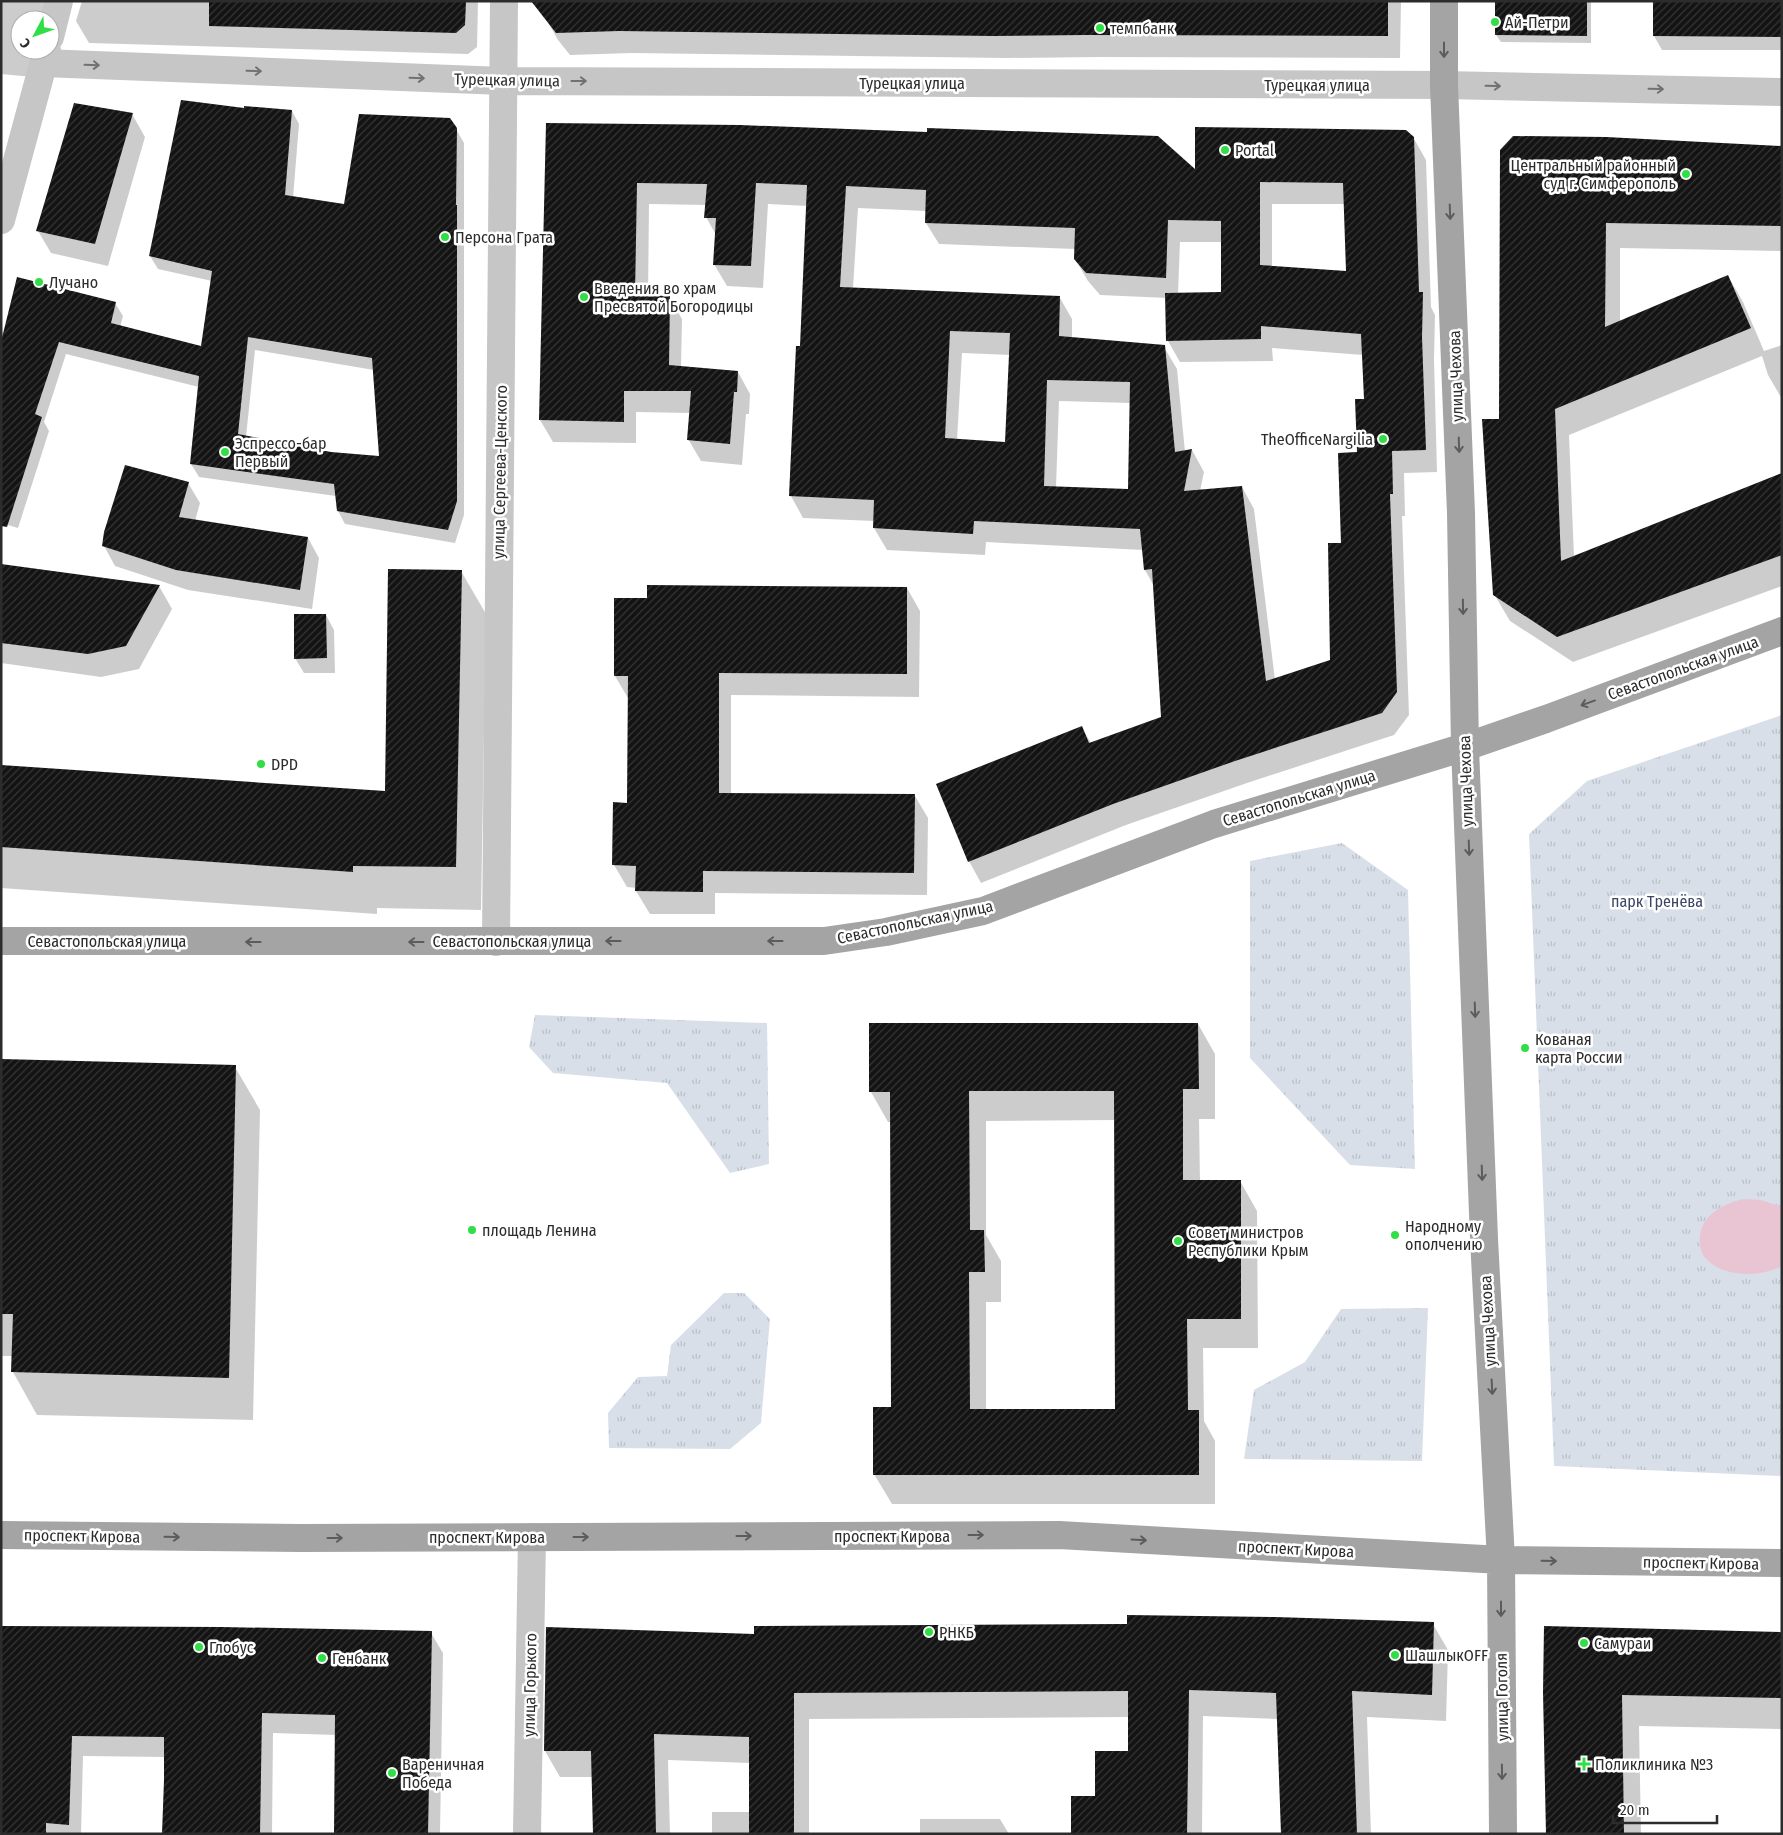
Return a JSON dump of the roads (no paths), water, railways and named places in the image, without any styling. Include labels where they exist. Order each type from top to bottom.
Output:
[{"type":"main road","name":"улица Чехова","points":[[1444,1],[1444,85],[1461,512],[1465,747],[1484,1229],[1501,1560]]},
{"type":"main road","name":"Севастопольская улица","points":[[1,941],[824,941],[886,932],[983,911],[1214,824],[1465,747],[1546,719],[1782,631]]},
{"type":"main road","name":"проспект Кирова","points":[[1,1535],[301,1538],[1059,1535],[1501,1560],[1782,1564]]},
{"type":"main road","name":"улица Гоголя","points":[[1501,1560],[1503,1834]]},
{"type":"street","name":"улица Сергеева-Ценского","points":[[496,942],[504,1]]},
{"type":"street","name":"Турецкая улица","points":[[60,57],[503,81],[1444,85],[1782,92]]},
{"type":"street","points":[[1,220],[44,60]]},
{"type":"street","name":"улица Горького","points":[[527,1834],[532,1537]]},
{"type":"place","name":"Ай-Петри","points":[[1495,22]]},
{"type":"place","name":"темпбанк","points":[[1100,28]]},
{"type":"place","name":"Portal","points":[[1225,150]]},
{"type":"place","name":"Центральный районный суд г. Симферополь","points":[[1686,174]]},
{"type":"place","name":"Персона Грата","points":[[445,237]]},
{"type":"place","name":"Лучано","points":[[39,282]]},
{"type":"place","name":"Введения во храм Пресвятой Богородицы","points":[[584,297]]},
{"type":"place","name":"TheOfficeNargilia","points":[[1383,439]]},
{"type":"place","name":"Эспрессо-бар Первый","points":[[225,452]]},
{"type":"place","name":"DPD","points":[[261,764]]},
{"type":"place","name":"Кованая карта России","points":[[1525,1048]]},
{"type":"place","name":"площадь Ленина","points":[[472,1230]]},
{"type":"place","name":"Народному ополчению","points":[[1395,1235]]},
{"type":"place","name":"Совет министров Республики Крым","points":[[1178,1241]]},
{"type":"place","name":"РНКБ","points":[[929,1632]]},
{"type":"place","name":"Самураи","points":[[1584,1643]]},
{"type":"place","name":"Глобус","points":[[199,1647]]},
{"type":"place","name":"ШашлыкOFF","points":[[1395,1655]]},
{"type":"place","name":"Генбанк","points":[[322,1658]]},
{"type":"place","name":"Поликлиника №3","points":[[1584,1764]]},
{"type":"place","name":"Вареничная Победа","points":[[392,1773]]},
{"type":"park label","name":"парк Тренёва","points":[[1657,901]]}]
